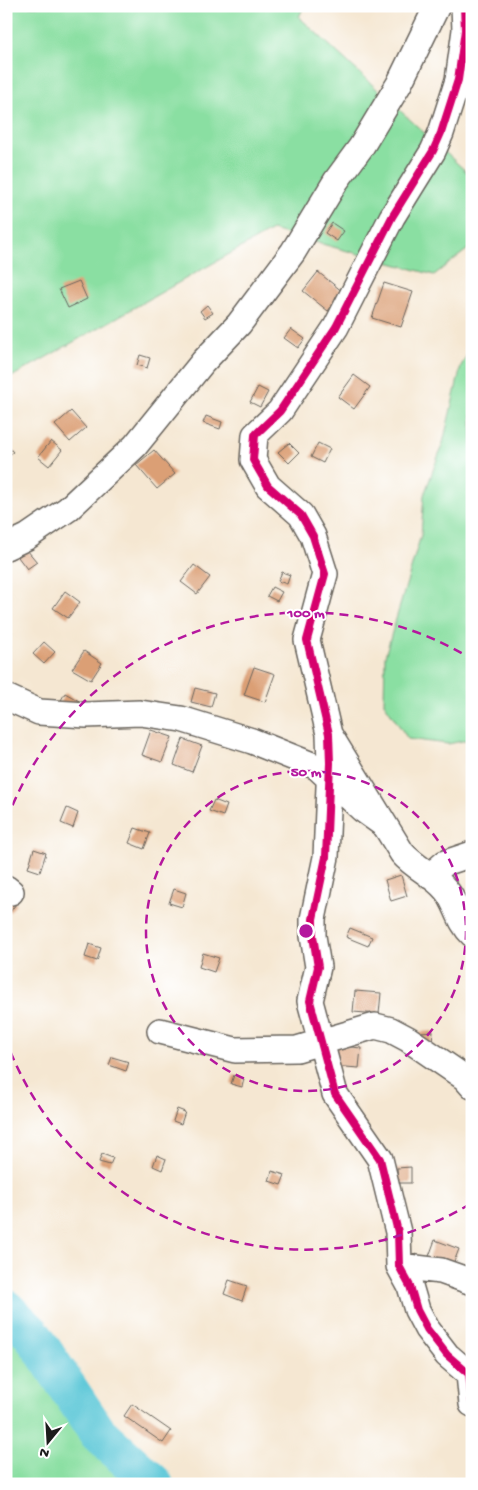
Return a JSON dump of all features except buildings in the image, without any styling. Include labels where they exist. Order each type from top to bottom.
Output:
[{"type":"street","points":[[6,547],[27,538],[68,509],[135,446],[203,362],[239,324],[293,252],[336,181],[361,148],[399,84],[437,6]]},
{"type":"street","points":[[464,6],[466,30],[458,80],[441,133],[433,151],[392,217],[331,335],[280,411],[256,435],[253,460],[268,486],[301,515],[313,536],[325,574],[306,640],[329,734],[330,779],[326,857],[313,919],[312,936],[318,968],[310,1001],[316,1016],[320,1040],[335,1094],[380,1159],[398,1232],[400,1266],[410,1286],[417,1310],[427,1329],[447,1355],[469,1374],[472,1404]]},
{"type":"street","points":[[6,697],[39,712],[86,715],[140,714],[181,719],[252,741],[317,766],[362,809],[383,824]]},
{"type":"street","points":[[329,734],[383,824],[409,861],[449,893],[466,929],[472,934]]},
{"type":"street","points":[[430,876],[445,863],[472,854]]},
{"type":"street","points":[[160,1031],[235,1050],[297,1049],[320,1040],[374,1026],[391,1030],[436,1057],[465,1078],[472,1086]]},
{"type":"street","points":[[400,1266],[441,1271],[472,1282]]},
{"type":"green space","points":[[6,6],[304,6],[299,17],[472,177],[472,246],[434,275],[272,230],[6,380]]},
{"type":"green space","points":[[472,346],[472,739],[448,744],[408,739],[384,703],[385,656],[421,535],[424,495],[443,443],[461,366]]},
{"type":"green space","points":[[6,1321],[174,1484],[6,1484]]},
{"type":"waterway","points":[[6,1309],[32,1334],[98,1433],[154,1484]]},
{"type":"cycle path","points":[[464,6],[465,30],[458,80],[441,133],[433,151],[392,217],[336,327],[280,411],[255,435],[253,460],[268,486],[301,515],[313,536],[325,574],[307,640],[329,734],[330,763],[326,857],[313,919],[313,936],[318,967],[310,1001],[335,1094],[380,1159],[398,1232],[399,1266],[410,1286],[417,1310],[427,1329],[447,1355],[469,1374],[472,1404]]}]
